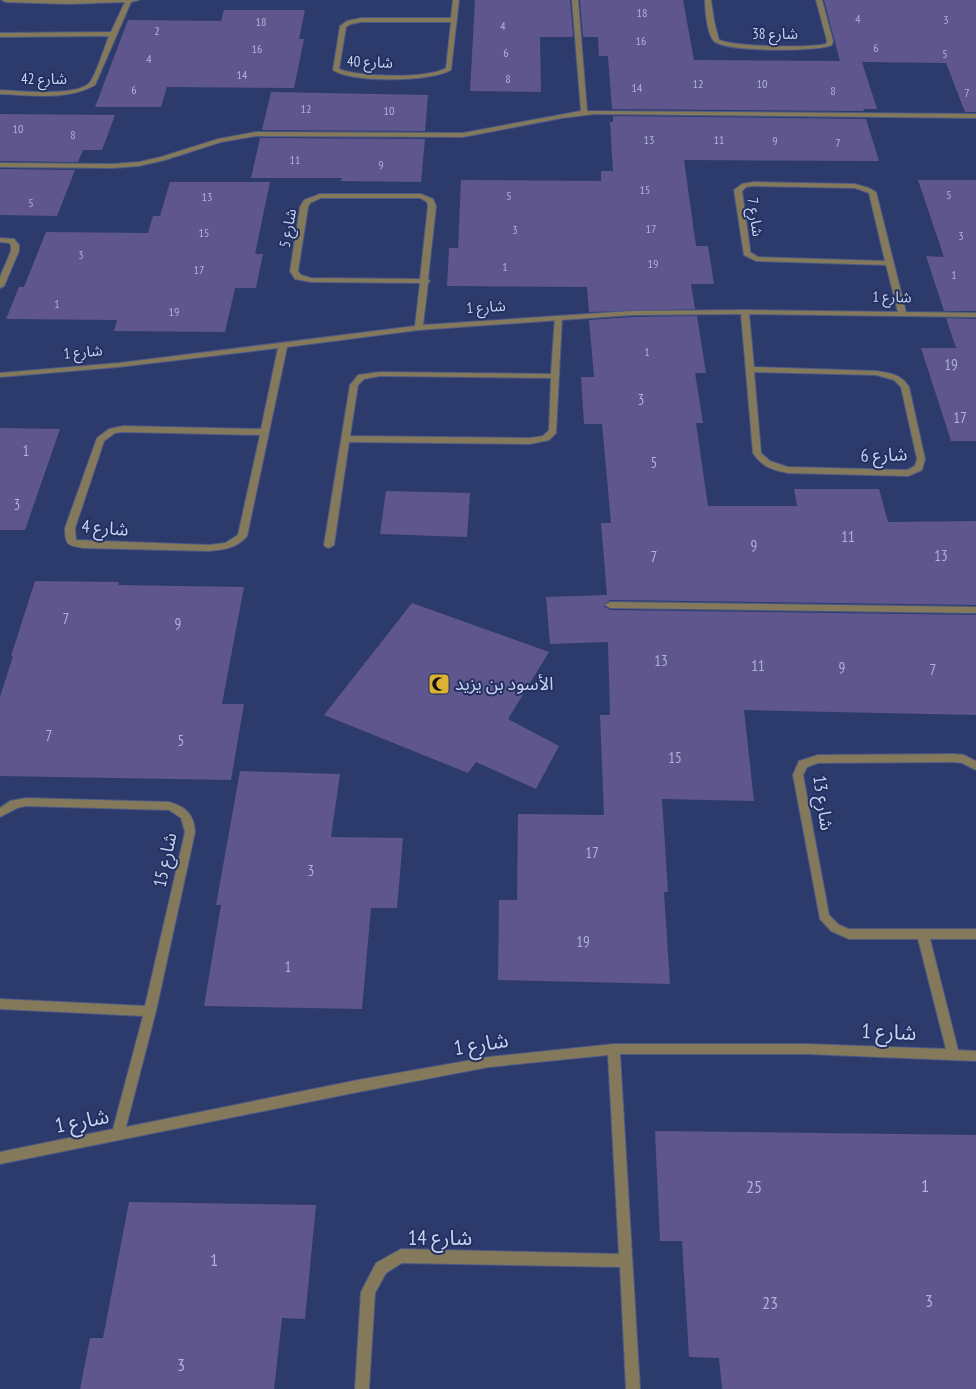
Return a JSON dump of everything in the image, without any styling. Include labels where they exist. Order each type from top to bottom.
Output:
[{"type":"street","points":[[5,0],[136,0]]},
{"type":"street","name":"شارع 42","points":[[0,92],[70,92],[88,88],[93,84],[129,0]]},
{"type":"street","name":"شارع 40","points":[[453,20],[361,20],[349,22],[343,26],[336,70],[339,73],[348,75],[431,76],[442,74],[448,69],[456,0]]},
{"type":"street","points":[[575,0],[584,112]]},
{"type":"street","name":"شارع 38","points":[[708,0],[714,36],[719,43],[735,46],[820,47],[829,45],[830,41],[819,0]]},
{"type":"street","points":[[0,35],[113,34]]},
{"type":"street","points":[[0,165],[126,166],[151,162],[220,140],[247,135],[463,135],[584,112],[976,116]]},
{"type":"street","name":"شارع 7","points":[[890,263],[756,259],[747,253],[738,190],[744,185],[753,184],[855,186],[867,189],[874,197],[890,263],[902,314]]},
{"type":"street","name":"شارع 5","points":[[420,328],[426,281],[432,206],[430,200],[421,196],[338,195],[320,196],[307,202],[304,207],[294,271],[298,277],[311,280],[426,281]]},
{"type":"street","points":[[0,240],[11,241],[15,245],[15,251],[0,286]]},
{"type":"street","name":"شارع 1","points":[[0,375],[119,365],[420,328],[632,313],[745,312],[976,315]]},
{"type":"street","name":"شارع 6","points":[[745,312],[757,453],[762,460],[768,465],[788,470],[908,473],[919,468],[921,459],[905,387],[901,379],[890,375],[876,374],[751,369]]},
{"type":"street","points":[[346,439],[530,441],[546,438],[553,432],[558,318]]},
{"type":"street","name":"شارع 4","points":[[264,432],[123,429],[112,431],[100,440],[70,528],[70,540],[83,546],[199,548],[226,547],[235,543],[242,536],[283,345]]},
{"type":"street","points":[[329,545],[354,386],[361,377],[380,374],[555,376]]},
{"type":"street","points":[[610,605],[976,610]]},
{"type":"street","name":"شارع 13","points":[[976,766],[964,759],[954,758],[818,759],[802,764],[798,775],[827,921],[838,931],[849,934],[976,934]]},
{"type":"street","name":"شارع 15","points":[[0,813],[14,804],[26,802],[169,806],[181,810],[186,815],[190,832],[150,1011],[118,1134]]},
{"type":"street","points":[[923,934],[953,1054]]},
{"type":"street","points":[[0,1004],[150,1011]]},
{"type":"street","points":[[614,1049],[633,1389]]},
{"type":"street","name":"شارع 1","points":[[0,1158],[489,1062],[614,1049],[807,1049],[976,1056]]},
{"type":"street","name":"شارع 14","points":[[362,1389],[368,1292],[381,1268],[401,1256],[626,1260]]},
{"type":"building","points":[[475,0],[570,0],[573,37],[540,37],[541,92],[470,91]]},
{"type":"building","points":[[580,0],[683,0],[694,60],[840,61],[824,0],[976,0],[976,112],[965,112],[946,63],[862,62],[877,109],[863,109],[864,111],[612,109],[608,56],[599,56],[598,37],[583,37]]},
{"type":"building","points":[[224,10],[305,10],[299,39],[304,39],[294,88],[167,87],[161,107],[95,107],[128,20],[221,21]]},
{"type":"building","points":[[271,92],[428,95],[425,131],[262,130]]},
{"type":"building","points":[[0,114],[115,115],[102,150],[83,150],[78,162],[0,161]]},
{"type":"building","points":[[613,116],[866,119],[879,161],[684,160],[696,246],[708,246],[714,284],[691,284],[695,309],[589,312],[587,287],[447,286],[449,248],[458,248],[461,180],[601,181],[601,171],[613,171],[610,122],[613,122]]},
{"type":"building","points":[[260,138],[425,139],[421,182],[341,181],[342,178],[251,178]]},
{"type":"building","points":[[0,169],[75,170],[57,216],[0,215]]},
{"type":"building","points":[[918,180],[976,180],[976,311],[944,311],[926,256],[944,257]]},
{"type":"building","points":[[170,182],[270,182],[255,254],[263,254],[256,288],[235,288],[225,332],[114,331],[117,320],[6,319],[19,287],[24,287],[46,232],[148,233],[153,216],[160,216]]},
{"type":"building","points":[[697,316],[706,373],[695,373],[703,423],[696,423],[708,506],[797,506],[794,489],[879,489],[888,522],[976,521],[976,605],[610,600],[603,606],[610,610],[976,615],[976,715],[744,710],[754,801],[662,799],[668,892],[664,892],[670,984],[498,980],[499,900],[517,900],[518,814],[604,815],[600,715],[610,715],[608,642],[550,644],[546,597],[607,595],[601,523],[611,523],[602,424],[584,424],[581,377],[594,377],[589,320]]},
{"type":"building","points":[[946,318],[976,319],[976,441],[951,441],[921,348],[956,348]]},
{"type":"building","points":[[0,428],[60,429],[25,530],[0,530]]},
{"type":"building","points":[[386,491],[470,493],[467,537],[380,534]]},
{"type":"building","points":[[35,581],[119,582],[118,585],[244,587],[222,704],[244,704],[231,780],[0,776],[0,697]]},
{"type":"building","name":"الأسود بن يزيد","points":[[412,603],[549,652],[508,719],[559,746],[536,789],[476,762],[468,773],[324,715]]},
{"type":"building","points":[[240,771],[340,774],[331,837],[403,838],[397,908],[371,908],[362,1009],[204,1006],[221,905],[216,905]]},
{"type":"building","points":[[655,1131],[976,1135],[976,1389],[722,1389],[719,1358],[689,1357],[682,1241],[660,1241]]},
{"type":"building","points":[[129,1202],[316,1205],[305,1319],[282,1318],[274,1389],[80,1389],[90,1338],[103,1338]]},
{"type":"place","name":"الأسود بن يزيد","points":[[439,684]]}]
